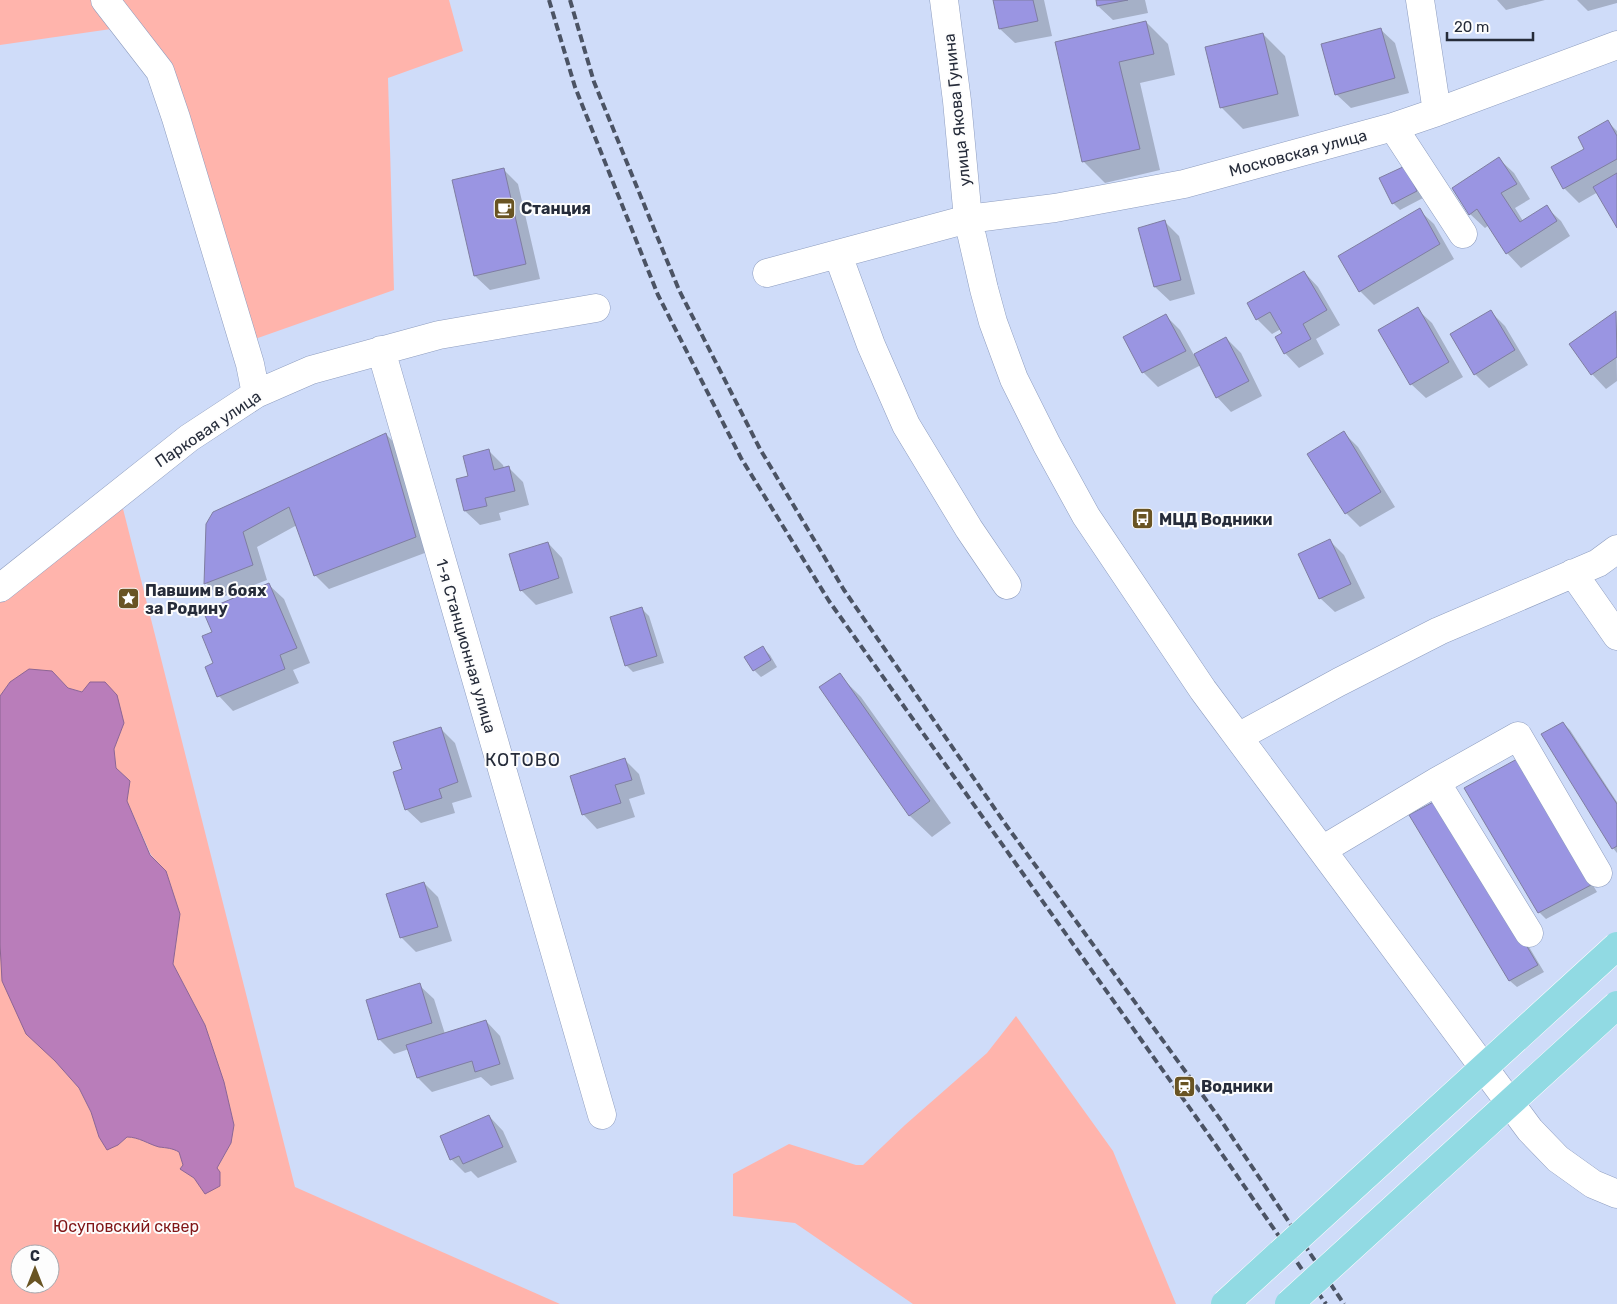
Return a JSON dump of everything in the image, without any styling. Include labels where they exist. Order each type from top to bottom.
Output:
[{"type":"main road","points":[[1225,1304],[1617,946]]},
{"type":"main road","points":[[1289,1304],[1617,1005]]},
{"type":"street","points":[[105,0],[160,71],[250,364],[256,394]]},
{"type":"street","name":"улица Якова Гунина","points":[[944,0],[957,101],[968,219],[993,322],[1014,380],[1047,445],[1091,523],[1203,690],[1530,1130],[1558,1159],[1593,1184],[1617,1194]]},
{"type":"street","points":[[1420,0],[1437,112]]},
{"type":"street","name":"Московская улица","points":[[767,272],[838,255],[968,219],[1055,208],[1184,184],[1393,127],[1617,45]]},
{"type":"street","points":[[1393,127],[1463,234]]},
{"type":"street","points":[[838,255],[871,345],[906,425],[969,529],[1007,585]]},
{"type":"street","name":"Парковая улица","points":[[0,588],[189,438],[256,394],[311,370],[439,335],[596,308]]},
{"type":"street","name":"1-я Станционная улица","points":[[381,350],[602,1115]]},
{"type":"street","points":[[1238,737],[1339,682],[1440,631],[1598,563],[1617,550]]},
{"type":"street","points":[[1574,573],[1617,636]]},
{"type":"street","points":[[1322,850],[1518,736],[1598,873]]},
{"type":"street","points":[[1436,782],[1529,933]]},
{"type":"green space","points":[[0,0],[449,0],[463,51],[388,78],[394,290],[255,339],[152,81],[111,29],[0,45]]},
{"type":"green space","name":"Юсуповский сквер","points":[[119,493],[295,1187],[560,1304],[0,1304],[0,944],[1,950],[55,1061],[79,1088],[91,1112],[99,1137],[118,1145],[127,1137],[131,1137],[179,1152],[183,1165],[180,1169],[194,1178],[199,1185],[217,1168],[223,1158],[231,1143],[234,1125],[224,1082],[205,1025],[173,964],[180,914],[166,871],[151,855],[127,801],[130,781],[116,768],[114,749],[124,723],[83,692],[68,688],[52,671],[10,682],[0,696],[0,588]]},
{"type":"green space","points":[[1016,1016],[1113,1151],[1176,1304],[913,1304],[795,1223],[733,1216],[733,1174],[789,1144],[856,1165],[863,1165],[905,1125],[987,1053]]},
{"type":"shaded area","points":[[29,669],[52,671],[68,688],[82,692],[90,682],[105,682],[117,695],[124,723],[114,749],[116,768],[130,781],[127,801],[150,855],[166,871],[180,914],[173,964],[205,1025],[224,1082],[234,1125],[231,1143],[217,1168],[220,1172],[220,1186],[205,1194],[194,1178],[180,1169],[183,1165],[179,1152],[136,1138],[127,1137],[118,1145],[107,1150],[99,1137],[91,1112],[79,1088],[55,1061],[26,1034],[2,981],[0,944],[0,696],[10,682]]},
{"type":"building","points":[[993,0],[1033,0],[1038,21],[999,29]]},
{"type":"building","points":[[1096,0],[1128,0],[1097,6]]},
{"type":"building","points":[[1146,21],[1154,54],[1119,62],[1140,149],[1082,162],[1055,42]]},
{"type":"building","points":[[1381,28],[1395,78],[1335,95],[1321,44]]},
{"type":"building","points":[[1263,33],[1278,94],[1220,108],[1205,47]]},
{"type":"building","points":[[1608,120],[1617,136],[1617,159],[1563,189],[1551,167],[1584,149],[1578,137]]},
{"type":"building","points":[[1499,157],[1517,184],[1501,193],[1520,222],[1547,205],[1557,221],[1506,254],[1477,209],[1469,215],[1452,188]]},
{"type":"building","points":[[1405,166],[1417,191],[1392,204],[1379,178]]},
{"type":"building","points":[[504,168],[526,264],[474,276],[452,180]]},
{"type":"building","points":[[1617,173],[1617,228],[1593,187]]},
{"type":"building","points":[[1420,208],[1440,244],[1359,292],[1338,256]]},
{"type":"building","points":[[1165,220],[1181,280],[1154,287],[1138,228]]},
{"type":"building","points":[[1304,271],[1327,310],[1303,324],[1311,339],[1284,354],[1275,337],[1282,333],[1270,312],[1256,320],[1247,303]]},
{"type":"building","points":[[1418,307],[1449,362],[1410,385],[1378,330]]},
{"type":"building","points":[[1491,310],[1515,350],[1474,375],[1450,334]]},
{"type":"building","points":[[1616,311],[1617,357],[1591,375],[1569,344]]},
{"type":"building","points":[[1166,314],[1186,351],[1142,373],[1123,337]]},
{"type":"building","points":[[1226,337],[1249,381],[1216,398],[1194,354]]},
{"type":"building","points":[[1344,431],[1381,492],[1345,514],[1307,454]]},
{"type":"building","points":[[386,433],[416,537],[314,576],[289,507],[243,532],[253,565],[204,584],[206,524],[213,512]]},
{"type":"building","points":[[489,449],[494,470],[509,466],[515,491],[485,498],[487,506],[464,511],[456,479],[468,476],[463,456]]},
{"type":"building","points":[[1330,539],[1351,584],[1319,599],[1298,554]]},
{"type":"building","points":[[548,542],[559,578],[520,591],[509,554]]},
{"type":"building","points":[[269,583],[297,648],[280,655],[285,669],[217,697],[205,667],[213,663],[202,636],[212,632],[203,611]]},
{"type":"building","points":[[642,607],[657,656],[625,666],[610,617]]},
{"type":"building","points":[[763,646],[771,660],[753,671],[744,657]]},
{"type":"building","points":[[840,673],[930,801],[909,816],[819,687]]},
{"type":"building","points":[[1563,722],[1617,804],[1617,846],[1612,849],[1541,734]]},
{"type":"building","points":[[441,727],[458,782],[439,789],[442,798],[405,810],[393,772],[402,769],[393,742]]},
{"type":"building","points":[[625,758],[632,780],[615,785],[621,803],[582,815],[570,776]]},
{"type":"building","points":[[1517,759],[1591,885],[1538,913],[1464,788]]},
{"type":"building","points":[[1439,799],[1538,965],[1509,981],[1409,815]]},
{"type":"building","points":[[424,882],[438,927],[400,938],[386,894]]},
{"type":"building","points":[[420,983],[432,1023],[378,1040],[366,1000]]},
{"type":"building","points":[[486,1020],[500,1064],[475,1072],[472,1061],[417,1078],[406,1045]]},
{"type":"building","points":[[489,1115],[503,1147],[463,1164],[459,1156],[450,1160],[440,1136]]},
{"type":"railway","points":[[549,0],[575,87],[658,295],[741,458],[829,601],[1206,1131],[1326,1304]]},
{"type":"railway","points":[[570,0],[594,82],[679,290],[760,449],[844,590],[1006,825],[1220,1119],[1344,1304]]},
{"type":"place","name":"Станция","points":[[505,208]]},
{"type":"place","name":"МЦД Водники","points":[[1143,519]]},
{"type":"place","name":"Павшим в боях за Родину","points":[[129,599]]},
{"type":"place","name":"Водники","points":[[1185,1086]]},
{"type":"district","name":"КОТОВО","points":[[523,760]]}]
